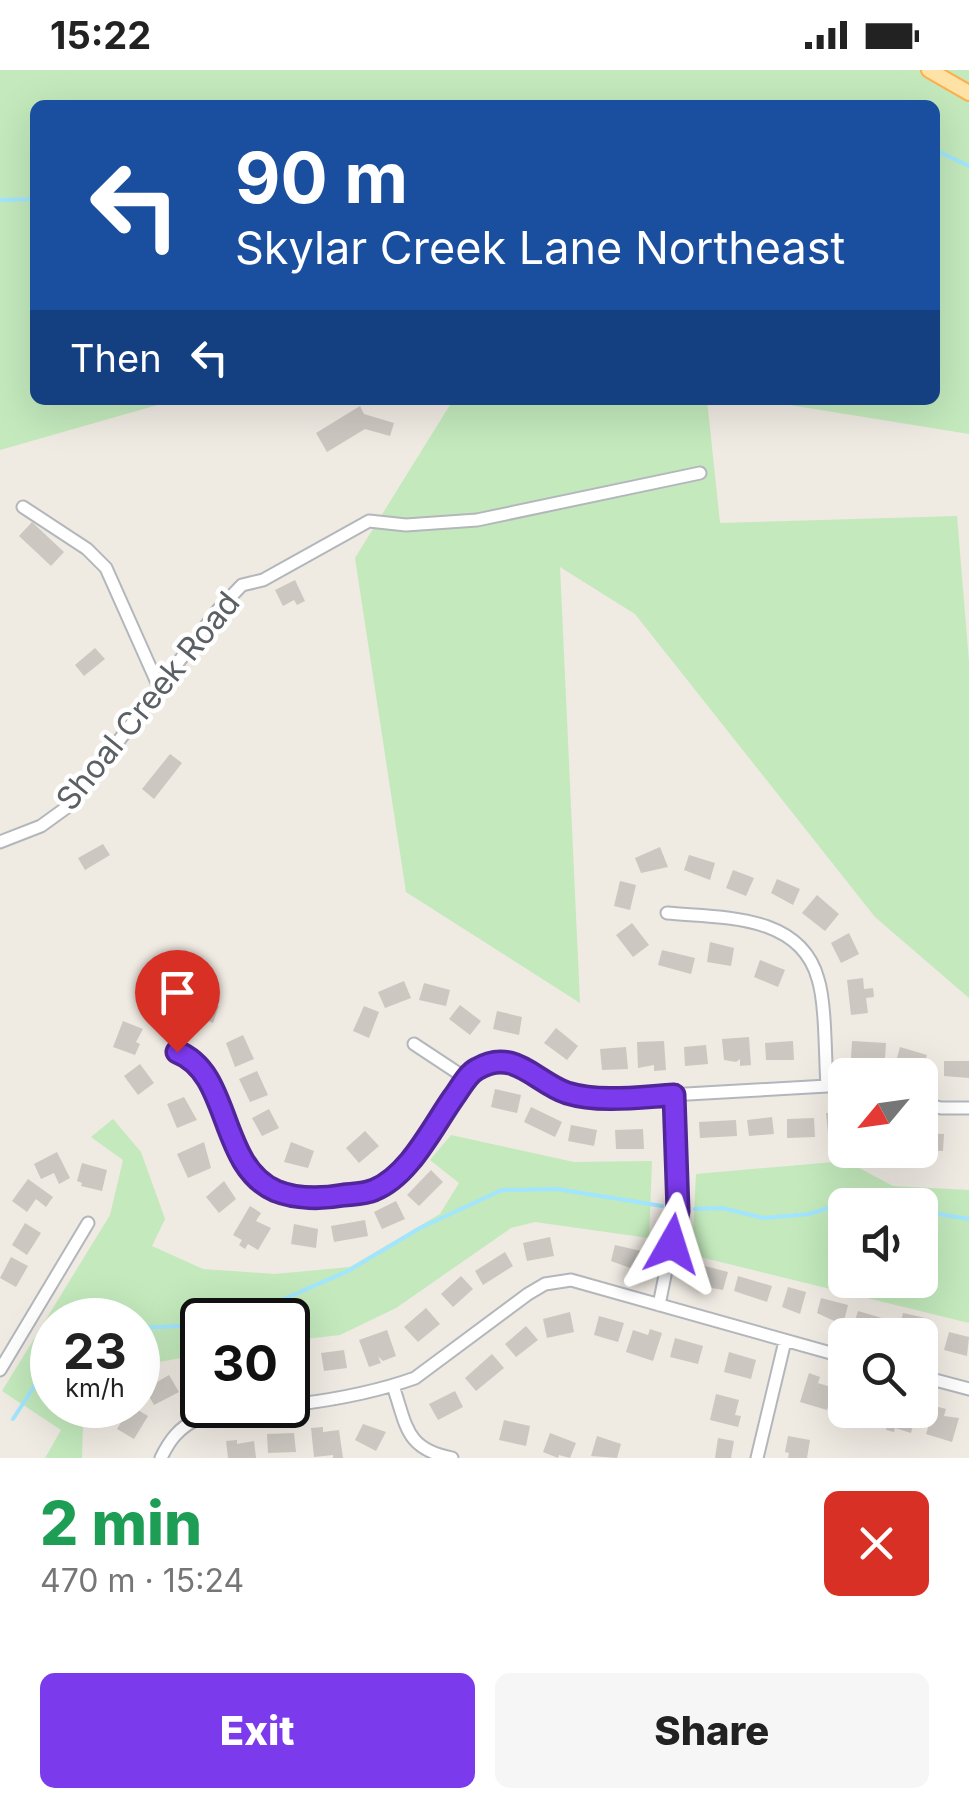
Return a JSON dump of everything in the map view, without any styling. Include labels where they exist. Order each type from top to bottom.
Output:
[{"type":"main road","points":[[929,70],[969,93]]},
{"type":"street","name":"Shoal Creek Road","points":[[0,842],[41,826],[70,805],[218,610],[242,585],[263,580],[369,521],[406,525],[477,520],[700,473]]},
{"type":"street","points":[[23,507],[87,549],[106,568],[159,687]]},
{"type":"street","points":[[177,1052],[197,1066],[211,1087],[240,1158],[250,1172],[287,1195],[325,1198],[373,1190],[398,1174],[474,1070],[498,1060],[520,1065],[565,1092],[617,1098],[827,1086],[818,978],[808,958],[786,934],[754,921],[667,913]]},
{"type":"street","points":[[414,1044],[467,1079]]},
{"type":"street","points":[[659,1305],[678,1211],[674,1095]]},
{"type":"street","points":[[938,1107],[969,1108]]},
{"type":"street","points":[[0,1370],[88,1223]]},
{"type":"street","points":[[161,1458],[169,1441],[197,1419],[223,1412],[301,1404],[415,1378],[545,1284],[572,1280],[828,1352]]},
{"type":"street","points":[[757,1458],[786,1340]]},
{"type":"street","points":[[938,1381],[969,1389]]},
{"type":"street","points":[[393,1386],[418,1447],[452,1458]]},
{"type":"green space","points":[[0,70],[969,70],[969,434],[790,405],[940,405],[940,100],[30,100],[30,405],[158,405],[0,450]]},
{"type":"green space","points":[[450,405],[708,405],[720,523],[957,516],[969,662],[969,998],[875,917],[635,614],[560,567],[580,1003],[406,892],[355,558]]},
{"type":"green space","points":[[113,1119],[141,1152],[165,1219],[152,1246],[203,1269],[275,1274],[350,1267],[440,1214],[459,1183],[430,1160],[451,1135],[574,1162],[652,1161],[649,1238],[535,1222],[511,1228],[396,1308],[340,1335],[310,1338],[310,1298],[180,1298],[180,1358],[160,1362],[160,1298],[59,1298],[110,1215],[123,1160],[91,1137]]},
{"type":"green space","points":[[828,1163],[828,1168],[859,1168],[893,1186],[931,1188],[828,1188],[828,1288],[692,1255],[696,1174]]},
{"type":"green space","points":[[938,1188],[969,1190],[969,1323],[867,1298],[938,1298]]},
{"type":"green space","points":[[30,1345],[30,1410],[2,1391]]},
{"type":"green space","points":[[58,1428],[83,1428],[82,1458],[45,1458],[61,1430]]},
{"type":"building","points":[[360,406],[364,414],[394,423],[390,436],[365,429],[327,452],[316,433]]},
{"type":"building","points":[[32,522],[64,552],[51,566],[19,536]]},
{"type":"building","points":[[295,580],[305,601],[297,605],[294,600],[283,606],[275,590]]},
{"type":"building","points":[[95,648],[105,659],[84,676],[75,665]]},
{"type":"building","points":[[170,754],[182,763],[154,799],[142,789]]},
{"type":"building","points":[[103,844],[110,855],[85,870],[78,858]]},
{"type":"building","points":[[660,847],[668,867],[641,873],[635,858]]},
{"type":"building","points":[[689,855],[715,863],[710,880],[684,870]]},
{"type":"building","points":[[733,870],[754,878],[746,896],[726,888]]},
{"type":"building","points":[[777,879],[800,889],[793,905],[771,893]]},
{"type":"building","points":[[620,881],[636,885],[630,910],[614,906]]},
{"type":"building","points":[[817,895],[839,914],[825,931],[802,913]]},
{"type":"building","points":[[632,923],[649,945],[633,957],[616,935]]},
{"type":"building","points":[[849,933],[859,954],[841,963],[831,943]]},
{"type":"building","points":[[710,942],[734,948],[731,966],[707,962]]},
{"type":"building","points":[[662,950],[695,958],[691,974],[658,965]]},
{"type":"building","points":[[760,960],[785,970],[778,987],[754,977]]},
{"type":"building","points":[[863,978],[864,989],[873,988],[874,997],[866,998],[868,1013],[851,1015],[847,980]]},
{"type":"building","points":[[404,981],[411,998],[385,1008],[378,992]]},
{"type":"building","points":[[424,983],[450,990],[446,1006],[419,1000]]},
{"type":"building","points":[[170,993],[179,1009],[158,1020],[149,1005]]},
{"type":"building","points":[[194,997],[219,1006],[213,1023],[188,1012]]},
{"type":"building","points":[[460,1005],[481,1021],[470,1035],[449,1019]]},
{"type":"building","points":[[364,1006],[379,1012],[369,1038],[353,1031]]},
{"type":"building","points":[[497,1011],[522,1017],[519,1035],[493,1029]]},
{"type":"building","points":[[123,1021],[143,1029],[135,1055],[113,1047]]},
{"type":"building","points":[[556,1028],[578,1046],[567,1060],[544,1043]]},
{"type":"building","points":[[243,1035],[254,1059],[235,1067],[226,1043]]},
{"type":"building","points":[[749,1037],[751,1065],[740,1066],[740,1059],[724,1060],[722,1039]]},
{"type":"building","points":[[664,1041],[666,1070],[654,1071],[654,1065],[638,1068],[637,1042]]},
{"type":"building","points":[[793,1041],[794,1060],[766,1060],[765,1043]]},
{"type":"building","points":[[852,1041],[886,1043],[885,1058],[851,1058]]},
{"type":"building","points":[[706,1045],[708,1064],[685,1066],[684,1047]]},
{"type":"building","points":[[626,1047],[628,1069],[602,1070],[600,1049]]},
{"type":"building","points":[[900,1047],[927,1055],[926,1058],[897,1058]]},
{"type":"building","points":[[944,1061],[969,1061],[969,1078],[944,1076]]},
{"type":"building","points":[[140,1064],[154,1083],[138,1095],[124,1076]]},
{"type":"building","points":[[257,1071],[268,1095],[250,1102],[239,1079]]},
{"type":"building","points":[[495,1089],[521,1095],[517,1113],[491,1107]]},
{"type":"building","points":[[184,1097],[197,1120],[177,1128],[167,1104]]},
{"type":"building","points":[[531,1107],[562,1122],[555,1137],[524,1122]]},
{"type":"building","points":[[269,1109],[279,1128],[262,1136],[252,1118]]},
{"type":"building","points":[[772,1117],[774,1134],[749,1136],[747,1120]]},
{"type":"building","points":[[814,1118],[815,1137],[787,1138],[787,1119]]},
{"type":"building","points":[[736,1120],[737,1136],[700,1138],[699,1122]]},
{"type":"building","points":[[571,1125],[597,1130],[594,1146],[568,1141]]},
{"type":"building","points":[[643,1129],[644,1149],[616,1149],[615,1130]]},
{"type":"building","points":[[365,1131],[379,1146],[359,1163],[346,1148]]},
{"type":"building","points":[[938,1134],[944,1134],[943,1151],[938,1151]]},
{"type":"building","points":[[204,1142],[211,1168],[188,1178],[177,1154]]},
{"type":"building","points":[[291,1142],[314,1151],[308,1168],[284,1162]]},
{"type":"building","points":[[57,1152],[70,1178],[59,1184],[54,1173],[41,1179],[34,1164]]},
{"type":"building","points":[[82,1163],[107,1170],[102,1191],[81,1186],[77,1181]]},
{"type":"building","points":[[431,1170],[443,1182],[419,1206],[407,1195]]},
{"type":"building","points":[[28,1179],[53,1197],[46,1207],[36,1199],[27,1212],[12,1201]]},
{"type":"building","points":[[224,1181],[236,1199],[219,1213],[206,1197]]},
{"type":"building","points":[[396,1201],[405,1219],[382,1229],[374,1212]]},
{"type":"building","points":[[250,1206],[261,1213],[256,1221],[271,1228],[258,1250],[248,1244],[245,1249],[239,1245],[242,1240],[233,1235]]},
{"type":"building","points":[[365,1220],[368,1236],[334,1242],[331,1226]]},
{"type":"building","points":[[25,1223],[41,1233],[27,1255],[12,1245]]},
{"type":"building","points":[[294,1224],[318,1229],[316,1248],[291,1244]]},
{"type":"building","points":[[550,1237],[554,1256],[527,1261],[523,1243]]},
{"type":"building","points":[[615,1245],[641,1251],[636,1270],[611,1261]]},
{"type":"building","points":[[505,1252],[513,1266],[483,1285],[475,1271]]},
{"type":"building","points":[[11,1257],[28,1266],[16,1287],[0,1278]]},
{"type":"building","points":[[701,1265],[728,1272],[723,1290],[695,1285]]},
{"type":"building","points":[[461,1276],[473,1289],[453,1307],[441,1294]]},
{"type":"building","points":[[738,1276],[772,1286],[767,1302],[734,1291]]},
{"type":"building","points":[[788,1287],[806,1292],[800,1314],[782,1307]]},
{"type":"building","points":[[821,1298],[848,1305],[845,1318],[828,1318],[817,1313]]},
{"type":"building","points":[[426,1308],[440,1324],[418,1342],[404,1327]]},
{"type":"building","points":[[858,1311],[882,1318],[856,1318]]},
{"type":"building","points":[[570,1312],[574,1332],[547,1338],[543,1319]]},
{"type":"building","points":[[599,1316],[624,1323],[618,1342],[594,1335]]},
{"type":"building","points":[[526,1326],[538,1340],[516,1357],[505,1344]]},
{"type":"building","points":[[650,1329],[662,1333],[653,1361],[626,1352],[633,1330],[648,1335]]},
{"type":"building","points":[[387,1330],[396,1356],[383,1361],[378,1356],[381,1363],[369,1367],[359,1340]]},
{"type":"building","points":[[949,1332],[969,1337],[967,1356],[944,1350]]},
{"type":"building","points":[[675,1338],[703,1346],[698,1364],[670,1357]]},
{"type":"building","points":[[344,1350],[347,1368],[324,1371],[321,1353]]},
{"type":"building","points":[[729,1352],[756,1360],[751,1379],[724,1372]]},
{"type":"building","points":[[492,1354],[504,1368],[476,1391],[465,1378]]},
{"type":"building","points":[[809,1373],[820,1377],[818,1383],[828,1386],[827,1410],[800,1402]]},
{"type":"building","points":[[169,1375],[179,1392],[160,1402],[160,1380]]},
{"type":"building","points":[[455,1391],[463,1407],[438,1420],[429,1404]]},
{"type":"building","points":[[716,1394],[739,1400],[735,1415],[741,1416],[738,1427],[710,1420]]},
{"type":"building","points":[[938,1407],[946,1409],[944,1416],[959,1418],[952,1442],[926,1434],[928,1428],[938,1428]]},
{"type":"building","points":[[504,1420],[530,1426],[526,1446],[499,1440]]},
{"type":"building","points":[[363,1424],[386,1432],[376,1451],[355,1440]]},
{"type":"building","points":[[323,1427],[323,1432],[339,1430],[343,1458],[314,1457],[311,1428]]},
{"type":"building","points":[[118,1428],[141,1428],[134,1439]]},
{"type":"building","points":[[294,1433],[296,1452],[268,1453],[267,1434]]},
{"type":"building","points":[[550,1433],[576,1443],[570,1458],[543,1452]]},
{"type":"building","points":[[597,1436],[621,1444],[617,1458],[591,1456]]},
{"type":"building","points":[[788,1436],[810,1440],[807,1458],[788,1458]]},
{"type":"building","points":[[718,1438],[734,1441],[731,1458],[715,1458]]},
{"type":"building","points":[[237,1440],[237,1444],[254,1441],[256,1458],[228,1458],[226,1441]]},
{"type":"waterway","points":[[940,152],[969,166]]},
{"type":"waterway","points":[[0,200],[30,199]]},
{"type":"waterway","points":[[286,1298],[348,1271],[420,1228],[502,1190],[557,1189],[662,1206]]},
{"type":"waterway","points":[[695,1209],[722,1208],[764,1218],[828,1208]]},
{"type":"waterway","points":[[938,1214],[969,1219]]},
{"type":"waterway","points":[[160,1327],[180,1326]]},
{"type":"waterway","points":[[13,1419],[30,1393]]},
{"type":"route","points":[[177,1052],[197,1066],[211,1087],[240,1158],[250,1172],[260,1182],[287,1195],[325,1198],[373,1190],[398,1174],[474,1070],[498,1060],[520,1065],[565,1092],[617,1098],[674,1095],[678,1211],[672,1244]]}]
